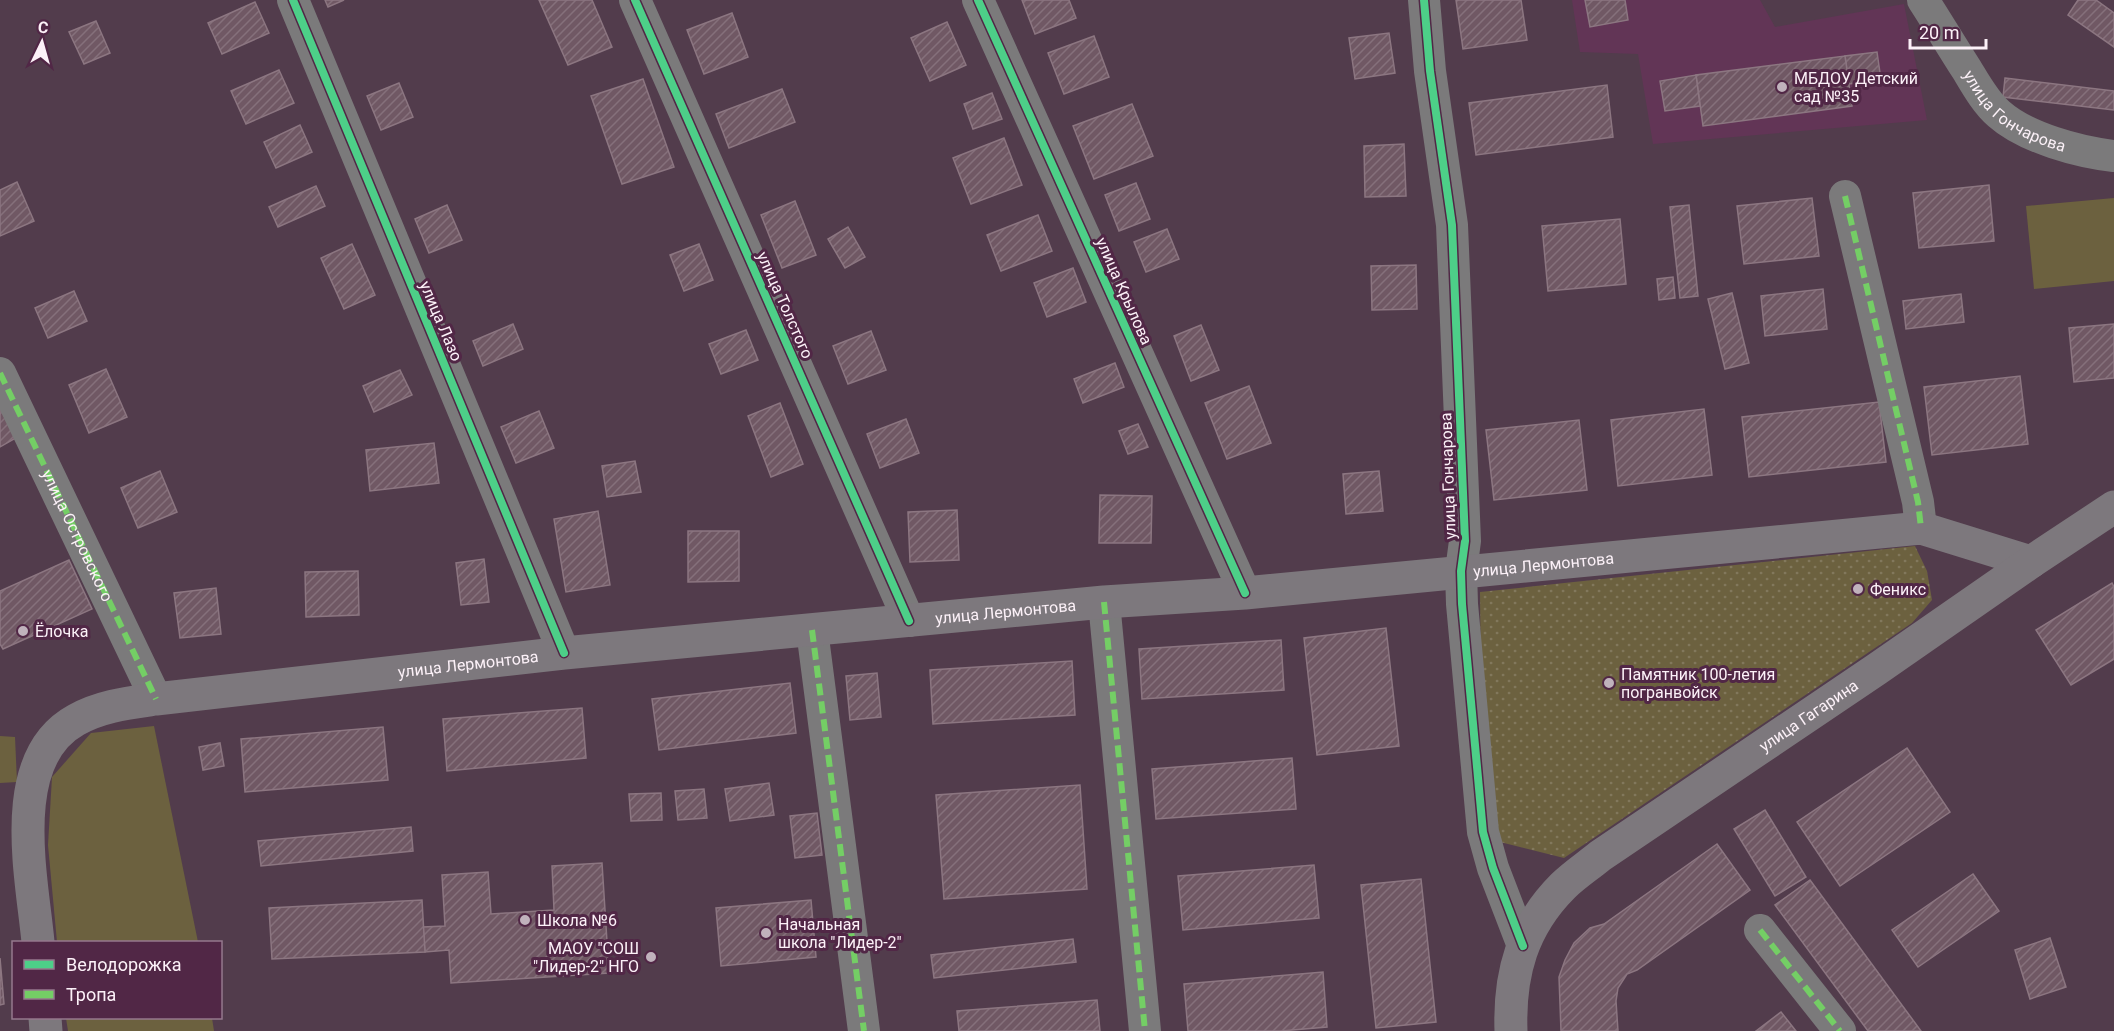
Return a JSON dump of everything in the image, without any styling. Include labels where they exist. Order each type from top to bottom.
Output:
[{"type":"main road","name":"улица Гагарина","points":[[1523,946],[1540,916],[1563,886],[1600,856],[2114,507]]},
{"type":"main road","name":"улица Лермонтова","points":[[38,941],[28,836],[30,794],[39,760],[54,736],[75,720],[106,707],[156,699],[564,653],[1104,602],[1245,593],[1921,528],[2031,562]]},
{"type":"main road","points":[[1511,1031],[1510,1008],[1514,972],[1523,946]]},
{"type":"street","name":"улица Лазо","points":[[293,0],[564,653]]},
{"type":"street","name":"улица Толстого","points":[[635,0],[909,621]]},
{"type":"street","name":"улица Крылова","points":[[978,0],[1245,593]]},
{"type":"street","name":"улица Гончарова","points":[[1424,0],[1430,71],[1452,225],[1465,541],[1461,571],[1462,604],[1483,832],[1493,868],[1523,946]]},
{"type":"street","name":"улица Гончарова","points":[[1923,0],[1980,92],[1998,114],[2053,142],[2085,152],[2114,156]]},
{"type":"street","points":[[1845,196],[1918,502],[1921,528]]},
{"type":"street","name":"улица Островского","points":[[0,373],[156,699]]},
{"type":"street","points":[[1104,602],[1145,1031]]},
{"type":"street","points":[[813,630],[864,1031]]},
{"type":"street","points":[[1760,930],[1839,1031]]},
{"type":"shaded area","name":"МБДОУ Детский сад №35","points":[[1572,0],[1760,0],[1775,27],[1904,4],[1927,120],[1653,144],[1638,54],[1580,52]]},
{"type":"shaded area","points":[[2114,198],[2114,281],[2034,289],[2026,206]]},
{"type":"shaded area","points":[[1915,546],[1927,571],[1932,600],[1912,623],[1564,858],[1496,841],[1481,698],[1480,592]]},
{"type":"shaded area","points":[[154,726],[198,941],[57,941],[48,845],[52,777],[91,733]]},
{"type":"shaded area","points":[[0,736],[15,737],[17,782],[0,783]]},
{"type":"shaded area","points":[[66,1019],[212,1019],[214,1031],[68,1031]]},
{"type":"building","points":[[325,0],[344,0],[328,7]]},
{"type":"building","points":[[539,0],[592,0],[612,47],[568,65]]},
{"type":"building","points":[[1022,0],[1069,0],[1076,18],[1035,34]]},
{"type":"building","points":[[1456,0],[1521,0],[1527,40],[1463,49]]},
{"type":"building","points":[[1585,0],[1625,0],[1628,20],[1590,27]]},
{"type":"building","points":[[2078,0],[2096,0],[2114,13],[2114,47],[2068,15]]},
{"type":"building","points":[[255,2],[269,33],[222,54],[208,23]]},
{"type":"building","points":[[732,13],[748,57],[704,74],[687,30]]},
{"type":"building","points":[[96,21],[110,53],[84,64],[69,32]]},
{"type":"building","points":[[947,22],[966,65],[930,81],[911,38]]},
{"type":"building","points":[[1389,33],[1395,73],[1355,79],[1349,38]]},
{"type":"building","points":[[1094,36],[1109,77],[1064,94],[1048,53]]},
{"type":"building","points":[[1877,52],[1881,80],[1849,84],[1845,56]]},
{"type":"building","points":[[1845,56],[1852,106],[1703,126],[1696,75]]},
{"type":"building","points":[[279,70],[294,103],[246,124],[231,91]]},
{"type":"building","points":[[1696,75],[1700,106],[1665,111],[1660,81]]},
{"type":"building","points":[[2005,78],[2114,91],[2114,110],[2003,97]]},
{"type":"building","points":[[643,79],[674,167],[622,184],[591,96]]},
{"type":"building","points":[[399,83],[413,117],[381,130],[367,96]]},
{"type":"building","points":[[1607,85],[1613,137],[1476,155],[1469,103]]},
{"type":"building","points":[[782,89],[795,122],[729,148],[716,114]]},
{"type":"building","points":[[992,93],[1002,119],[973,129],[964,104]]},
{"type":"building","points":[[1132,104],[1153,156],[1094,179],[1073,126]]},
{"type":"building","points":[[300,125],[312,152],[276,168],[264,142]]},
{"type":"building","points":[[1004,138],[1022,185],[971,204],[953,158]]},
{"type":"building","points":[[1404,144],[1406,196],[1365,197],[1364,146]]},
{"type":"building","points":[[17,182],[34,221],[0,236],[0,190]]},
{"type":"building","points":[[1136,183],[1150,219],[1119,231],[1105,195]]},
{"type":"building","points":[[1989,185],[1994,241],[1919,248],[1913,193]]},
{"type":"building","points":[[316,186],[325,206],[278,227],[269,207]]},
{"type":"building","points":[[1812,198],[1819,256],[1744,264],[1737,206]]},
{"type":"building","points":[[795,201],[816,255],[782,268],[761,215]]},
{"type":"building","points":[[447,205],[462,240],[429,253],[415,219]]},
{"type":"building","points":[[1689,205],[1698,296],[1680,298],[1670,207]]},
{"type":"building","points":[[1038,215],[1052,251],[1001,271],[987,235]]},
{"type":"building","points":[[1620,219],[1626,284],[1548,291],[1542,226]]},
{"type":"building","points":[[848,227],[865,257],[845,268],[828,239]]},
{"type":"building","points":[[1167,229],[1179,259],[1146,272],[1134,242]]},
{"type":"building","points":[[352,244],[375,295],[344,309],[321,258]]},
{"type":"building","points":[[699,244],[713,280],[684,291],[670,255]]},
{"type":"building","points":[[1416,265],[1417,309],[1372,310],[1371,266]]},
{"type":"building","points":[[1073,268],[1086,302],[1047,317],[1034,283]]},
{"type":"building","points":[[1673,277],[1675,298],[1659,300],[1657,279]]},
{"type":"building","points":[[1823,289],[1827,329],[1765,336],[1761,296]]},
{"type":"building","points":[[74,291],[87,321],[48,338],[35,308]]},
{"type":"building","points":[[1732,293],[1749,363],[1725,369],[1708,299]]},
{"type":"building","points":[[1961,294],[1964,322],[1906,329],[1903,301]]},
{"type":"building","points":[[513,324],[523,349],[483,366],[473,341]]},
{"type":"building","points":[[2114,324],[2114,378],[2074,382],[2069,328]]},
{"type":"building","points":[[1201,325],[1219,370],[1191,381],[1174,336]]},
{"type":"building","points":[[746,330],[758,360],[721,374],[709,344]]},
{"type":"building","points":[[871,331],[886,370],[848,384],[833,346]]},
{"type":"building","points":[[1115,363],[1124,387],[1083,403],[1074,379]]},
{"type":"building","points":[[106,369],[127,417],[89,433],[69,385]]},
{"type":"building","points":[[400,370],[412,395],[374,412],[363,386]]},
{"type":"building","points":[[2020,376],[2028,444],[1932,455],[1924,387]]},
{"type":"building","points":[[1249,386],[1271,443],[1227,459],[1205,403]]},
{"type":"building","points":[[1879,402],[1886,462],[1749,477],[1742,417]]},
{"type":"building","points":[[780,403],[803,464],[771,477],[748,416]]},
{"type":"building","points":[[5,408],[21,435],[0,447],[0,411]]},
{"type":"building","points":[[1704,409],[1712,475],[1618,486],[1611,420]]},
{"type":"building","points":[[539,411],[554,448],[516,463],[501,427]]},
{"type":"building","points":[[906,419],[919,453],[880,468],[867,434]]},
{"type":"building","points":[[1579,420],[1587,490],[1494,500],[1486,430]]},
{"type":"building","points":[[1138,424],[1148,447],[1128,454],[1119,431]]},
{"type":"building","points":[[434,443],[439,483],[370,491],[366,450]]},
{"type":"building","points":[[635,461],[641,492],[607,497],[602,466]]},
{"type":"building","points":[[160,471],[177,512],[138,528],[121,488]]},
{"type":"building","points":[[1379,471],[1383,511],[1346,514],[1343,474]]},
{"type":"building","points":[[1100,495],[1152,496],[1151,543],[1099,543]]},
{"type":"building","points":[[957,510],[959,560],[910,562],[908,512]]},
{"type":"building","points":[[598,511],[610,585],[566,592],[554,519]]},
{"type":"building","points":[[688,531],[739,531],[739,581],[688,582]]},
{"type":"building","points":[[484,559],[489,602],[461,605],[456,563]]},
{"type":"building","points":[[69,560],[92,609],[3,649],[0,644],[0,591]]},
{"type":"building","points":[[358,571],[359,615],[306,617],[305,572]]},
{"type":"building","points":[[2112,583],[2114,587],[2114,659],[2071,685],[2036,630]]},
{"type":"building","points":[[216,588],[221,634],[180,638],[174,593]]},
{"type":"building","points":[[1386,628],[1399,746],[1317,755],[1304,638]]},
{"type":"building","points":[[1281,640],[1284,690],[1142,699],[1139,649]]},
{"type":"building","points":[[1072,661],[1075,715],[933,724],[930,670]]},
{"type":"building","points":[[877,673],[881,717],[850,720],[846,676]]},
{"type":"building","points":[[790,683],[796,733],[659,750],[652,699]]},
{"type":"building","points":[[582,708],[586,758],[447,771],[443,719]]},
{"type":"building","points":[[383,727],[388,780],[245,792],[241,739]]},
{"type":"building","points":[[220,743],[224,766],[203,770],[199,747]]},
{"type":"building","points":[[1907,748],[1950,812],[1840,886],[1797,822]]},
{"type":"building","points":[[1292,758],[1296,809],[1156,819],[1152,769]]},
{"type":"building","points":[[769,783],[774,815],[730,821],[725,789]]},
{"type":"building","points":[[1080,785],[1087,889],[944,899],[936,795]]},
{"type":"building","points":[[704,789],[707,818],[678,820],[675,791]]},
{"type":"building","points":[[661,793],[662,820],[631,821],[629,794]]},
{"type":"building","points":[[1765,810],[1806,877],[1775,896],[1734,829]]},
{"type":"building","points":[[817,813],[822,855],[795,858],[790,816]]},
{"type":"building","points":[[411,827],[413,851],[261,866],[258,841]]},
{"type":"building","points":[[1717,844],[1750,890],[1637,970],[1627,974],[1618,988],[1616,1001],[1618,1031],[1561,1031],[1559,977],[1574,943],[1590,928],[1604,924]]},
{"type":"building","name":"Школа №6","points":[[602,863],[609,973],[451,983],[449,950],[425,952],[423,927],[445,926],[442,875],[488,872],[491,914],[554,910],[552,866]]},
{"type":"building","points":[[1314,865],[1319,918],[1183,930],[1178,876]]},
{"type":"building","points":[[1973,874],[1999,911],[1918,967],[1892,930]]},
{"type":"building","points":[[1421,879],[1436,1022],[1376,1028],[1361,885]]},
{"type":"building","points":[[1810,880],[1921,1031],[1868,1031],[1775,905]]},
{"type":"building","points":[[422,900],[425,952],[272,959],[269,908]]},
{"type":"building","name":"Начальная школа \"Лидер-2\"","points":[[811,900],[816,957],[721,966],[716,908]]},
{"type":"building","points":[[2050,938],[2066,987],[2030,999],[2015,950]]},
{"type":"building","points":[[1073,939],[1076,962],[934,978],[931,955]]},
{"type":"building","points":[[0,958],[4,1004],[0,1005]]},
{"type":"building","points":[[1323,972],[1327,1027],[1281,1031],[1188,1031],[1184,984]]},
{"type":"building","points":[[1097,1000],[1100,1031],[959,1031],[957,1011]]},
{"type":"building","points":[[1781,1012],[1796,1031],[1756,1031]]},
{"type":"marked path","points":[[1845,196],[1918,502],[1921,528]]},
{"type":"marked path","points":[[0,373],[156,699]]},
{"type":"marked path","points":[[1104,602],[1145,1031]]},
{"type":"marked path","points":[[812,630],[864,1031]]},
{"type":"marked path","points":[[1760,930],[1840,1031]]},
{"type":"cycle path","points":[[293,0],[564,653]]},
{"type":"cycle path","points":[[635,0],[909,621]]},
{"type":"cycle path","points":[[978,0],[1245,593]]},
{"type":"cycle path","points":[[1424,0],[1430,71],[1452,225],[1465,541],[1461,571],[1462,604],[1483,832],[1493,868],[1523,946]]},
{"type":"place","name":"МБДОУ Детский сад №35","points":[[1782,87]]},
{"type":"place","name":"Феникс","points":[[1858,589]]},
{"type":"place","name":"Ёлочка","points":[[23,631]]},
{"type":"place","name":"Памятник 100-летия погранвойск","points":[[1609,683]]},
{"type":"place","name":"Школа №6","points":[[525,920]]},
{"type":"place","name":"Начальная школа \"Лидер-2\"","points":[[766,933]]},
{"type":"place","name":"МАОУ \"СОШ \"Лидер-2\" НГО","points":[[651,957]]}]
